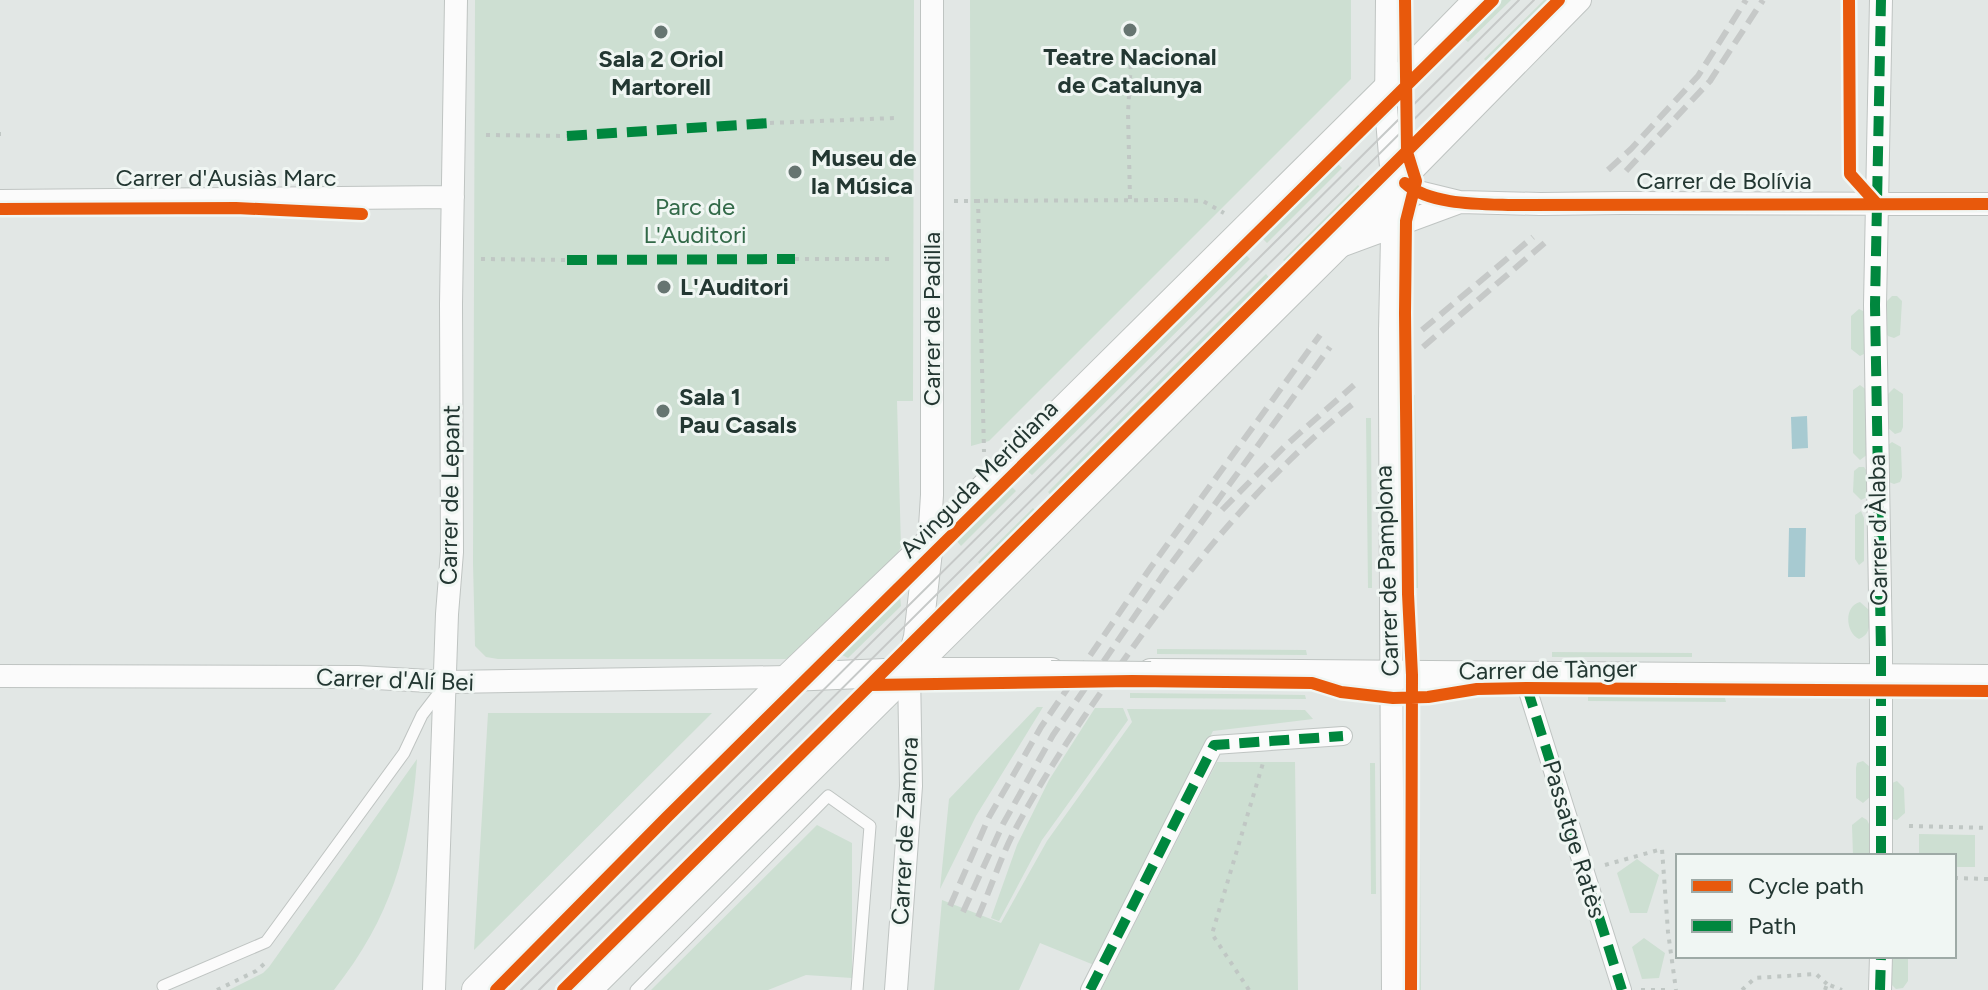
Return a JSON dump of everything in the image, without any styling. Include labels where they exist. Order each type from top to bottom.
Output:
[{"type":"street","name":"Carrer de Lepant","points":[[434,990],[447,614],[452,552],[456,0]]},
{"type":"street","name":"Carrer de Padilla","points":[[929,543],[932,495],[932,0]]},
{"type":"street","name":"Carrer de Pamplona","points":[[1387,0],[1386,90],[1396,179],[1390,331],[1393,990]]},
{"type":"street","name":"Avinguda Meridiana","points":[[476,990],[1474,0]]},
{"type":"street","points":[[587,990],[1333,248],[1396,179],[1580,0]]},
{"type":"street","name":"Carrer d'Àlaba","points":[[1881,0],[1875,334],[1881,854]]},
{"type":"street","points":[[1396,179],[1414,191],[1460,202]]},
{"type":"street","name":"Carrer d'Ausiàs Marc","points":[[0,201],[453,197]]},
{"type":"street","name":"Carrer de Bolívia","points":[[1333,248],[1460,202],[1988,204]]},
{"type":"street","points":[[909,672],[918,637],[929,543]]},
{"type":"street","name":"Carrer de Tànger","points":[[789,677],[909,672],[1051,672],[1988,679]]},
{"type":"street","name":"Carrer de Zamora","points":[[896,990],[911,786],[909,672]]},
{"type":"street","name":"Carrer d'Alí Bei","points":[[0,676],[358,677],[447,682],[789,677]]},
{"type":"street","name":"Passatge Ratès","points":[[1527,688],[1622,990]]},
{"type":"street","points":[[1090,990],[1214,745],[1343,736]]},
{"type":"street","points":[[1880,990],[1881,958]]},
{"type":"lane","points":[[163,986],[266,942],[404,753],[422,715],[447,682]]},
{"type":"lane","points":[[636,990],[828,796],[870,826],[857,990]]},
{"type":"path","points":[[1130,199],[1128,113],[1131,61]]},
{"type":"path","points":[[770,123],[894,118]]},
{"type":"path","points":[[486,135],[567,136]]},
{"type":"path","points":[[977,461],[984,451],[978,199]]},
{"type":"path","points":[[954,201],[1203,201],[1231,220]]},
{"type":"path","points":[[481,259],[567,260]]},
{"type":"path","points":[[795,259],[894,259]]},
{"type":"path","points":[[1249,990],[1212,934],[1269,742]]},
{"type":"path","points":[[1909,826],[1988,828]]},
{"type":"path","points":[[1585,873],[1662,849],[1676,990]]},
{"type":"path","points":[[1956,878],[1988,879]]},
{"type":"path","points":[[1742,990],[1755,978],[1816,974],[1826,987],[1842,990]]},
{"type":"path","points":[[1630,990],[1667,990]]},
{"type":"green space","name":"Parc de L'Auditori","points":[[475,0],[914,0],[913,401],[897,401],[901,547],[895,558],[800,652],[786,659],[498,659],[486,657],[475,646]]},
{"type":"green space","points":[[970,0],[1351,0],[1351,79],[989,441],[971,446]]},
{"type":"green space","points":[[1499,0],[1511,0],[1468,42],[1462,37]]},
{"type":"green space","points":[[1544,0],[1556,0],[1490,65],[1484,59]]},
{"type":"green space","points":[[1336,162],[1342,168],[1267,243],[1261,237]]},
{"type":"green space","points":[[1358,185],[1364,191],[1289,265],[1283,260]]},
{"type":"green space","points":[[1244,253],[1250,259],[1032,475],[1026,470]]},
{"type":"green space","points":[[1266,274],[1272,281],[1054,499],[1048,492]]},
{"type":"green space","points":[[1892,296],[1902,301],[1900,335],[1894,338],[1885,331],[1886,302]]},
{"type":"green space","points":[[1859,309],[1865,312],[1866,353],[1860,356],[1851,349],[1851,316]]},
{"type":"green space","points":[[1860,385],[1868,391],[1868,454],[1860,460],[1853,453],[1853,390]]},
{"type":"green space","points":[[1894,388],[1903,394],[1903,427],[1901,432],[1895,434],[1887,427],[1887,395]]},
{"type":"green space","points":[[1411,394],[1415,395],[1418,588],[1413,588]]},
{"type":"green space","points":[[1366,418],[1371,418],[1372,588],[1368,588]]},
{"type":"green space","points":[[1892,442],[1901,447],[1902,477],[1900,482],[1894,484],[1889,482],[1888,445]]},
{"type":"green space","points":[[1864,467],[1868,473],[1867,497],[1861,500],[1853,492],[1854,471]]},
{"type":"green space","points":[[1010,485],[1016,491],[961,546],[956,540]]},
{"type":"green space","points":[[1033,508],[1038,513],[984,568],[978,562]]},
{"type":"green space","points":[[1861,511],[1864,518],[1864,561],[1859,565],[1855,559],[1855,515]]},
{"type":"green space","points":[[900,595],[901,606],[848,658],[840,654]]},
{"type":"green space","points":[[1860,602],[1869,610],[1869,624],[1866,634],[1859,639],[1851,631],[1848,619],[1851,608]]},
{"type":"green space","points":[[1157,649],[1306,650],[1307,655],[1157,654]]},
{"type":"green space","points":[[1552,652],[1692,653],[1692,657],[1552,657]]},
{"type":"green space","points":[[1130,693],[1305,695],[1306,699],[1130,698]]},
{"type":"green space","points":[[1588,697],[1725,698],[1726,702],[1588,701]]},
{"type":"green space","points":[[1037,707],[1043,707],[976,816],[940,889],[949,799]]},
{"type":"green space","points":[[1095,708],[1123,708],[1128,720],[1042,840],[999,921],[991,918],[1017,845],[1049,780]]},
{"type":"green space","points":[[1127,709],[1305,710],[1313,719],[1213,731],[1094,965],[1040,943],[1019,990],[934,990],[942,900],[1001,923],[1047,841],[1132,722]]},
{"type":"green space","points":[[488,713],[712,713],[474,950]]},
{"type":"green space","points":[[417,759],[409,824],[395,881],[370,936],[334,990],[229,990],[269,967]]},
{"type":"green space","points":[[1863,761],[1870,767],[1870,797],[1863,803],[1856,798],[1856,768],[1857,763]]},
{"type":"green space","points":[[1217,762],[1295,762],[1298,990],[1101,990]]},
{"type":"green space","points":[[1370,763],[1375,763],[1376,894],[1371,894]]},
{"type":"green space","points":[[1897,781],[1904,788],[1905,813],[1897,820],[1892,819],[1892,783]]},
{"type":"green space","points":[[1862,817],[1867,820],[1870,826],[1870,854],[1853,854],[1852,825]]},
{"type":"green space","points":[[817,825],[852,843],[852,978],[806,975],[768,990],[651,990]]},
{"type":"green space","points":[[1919,834],[1975,835],[1975,867],[1956,867],[1956,854],[1919,854]]},
{"type":"green space","points":[[1416,851],[1420,851],[1421,990],[1417,990]]},
{"type":"green space","points":[[1637,859],[1659,875],[1647,913],[1630,913],[1617,873]]},
{"type":"green space","points":[[1644,938],[1665,953],[1659,978],[1642,979],[1632,947]]},
{"type":"green space","points":[[1889,958],[1908,958],[1908,981],[1903,988],[1896,989],[1889,982]]},
{"type":"water","points":[[1807,416],[1808,448],[1792,449],[1791,417]]},
{"type":"water","points":[[1789,528],[1806,528],[1805,577],[1788,577]]},
{"type":"tram line","points":[[521,990],[1519,0]]},
{"type":"tram line","points":[[539,990],[1534,0]]},
{"type":"railway","points":[[1608,170],[1698,76],[1746,0]]},
{"type":"railway","points":[[1626,171],[1710,81],[1763,0]]},
{"type":"railway","points":[[1422,330],[1533,237]]},
{"type":"railway","points":[[1423,347],[1548,240]]},
{"type":"railway","points":[[950,906],[989,817],[1041,727],[1151,567],[1320,335]]},
{"type":"railway","points":[[963,912],[1003,824],[1053,735],[1163,575],[1330,347]]},
{"type":"railway","points":[[1222,510],[1285,446],[1354,385]]},
{"type":"railway","points":[[978,917],[1011,839],[1040,785],[1147,629],[1228,525],[1289,461],[1354,403]]},
{"type":"marked path","points":[[1881,0],[1875,305],[1881,854]]},
{"type":"marked path","points":[[567,136],[770,123]]},
{"type":"marked path","points":[[567,260],[795,259]]},
{"type":"marked path","points":[[1527,688],[1622,990]]},
{"type":"marked path","points":[[1090,990],[1214,745],[1343,736]]},
{"type":"marked path","points":[[1880,990],[1881,958]]},
{"type":"cycle path","points":[[1405,0],[1407,152],[1416,181],[1406,221],[1405,313],[1408,594],[1412,675],[1411,990]]},
{"type":"cycle path","points":[[496,990],[1493,0]]},
{"type":"cycle path","points":[[563,990],[1559,0]]},
{"type":"cycle path","points":[[1849,0],[1850,174],[1877,204]]},
{"type":"cycle path","points":[[1405,183],[1427,196],[1441,199],[1512,205],[1988,204]]},
{"type":"cycle path","points":[[0,209],[236,208],[362,214]]},
{"type":"cycle path","points":[[870,685],[1132,681],[1312,683],[1341,692],[1393,698],[1428,697],[1477,689],[1527,688],[1988,691]]},
{"type":"place","name":"Teatre Nacional de Catalunya","points":[[1130,30]]},
{"type":"place","name":"Sala 2 Oriol Martorell","points":[[661,32]]},
{"type":"place","name":"Museu de la Música","points":[[795,172]]},
{"type":"place","name":"L'Auditori","points":[[664,287]]},
{"type":"place","name":"Sala 1 Pau Casals","points":[[663,411]]}]
